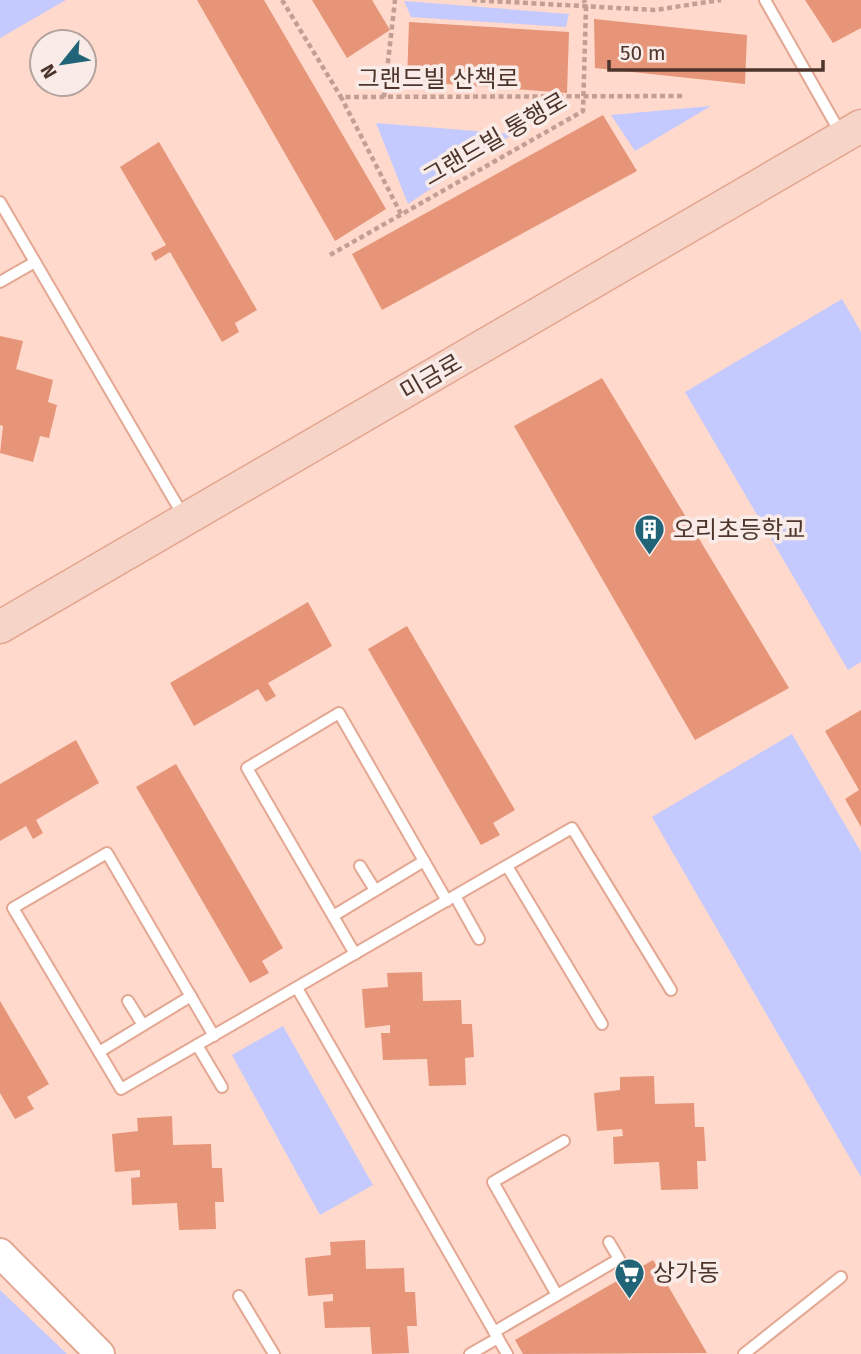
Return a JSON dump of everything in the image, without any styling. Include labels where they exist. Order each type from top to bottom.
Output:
[{"type":"main road","name":"미금로","points":[[0,627],[852,131]]},
{"type":"street","points":[[0,1253],[100,1354]]},
{"type":"lane","points":[[765,0],[852,131]]},
{"type":"lane","points":[[0,202],[186,520]]},
{"type":"lane","points":[[0,282],[35,262]]},
{"type":"lane","points":[[355,954],[247,768],[339,713],[424,861],[479,939]]},
{"type":"lane","points":[[214,1036],[107,853],[13,908],[121,1089],[197,1045],[214,1036],[297,988],[572,828],[671,990]]},
{"type":"lane","points":[[332,916],[424,861]]},
{"type":"lane","points":[[360,866],[374,890]]},
{"type":"lane","points":[[507,866],[602,1024]]},
{"type":"lane","points":[[297,988],[507,1354]]},
{"type":"lane","points":[[99,1052],[191,996]]},
{"type":"lane","points":[[128,1001],[143,1025]]},
{"type":"lane","points":[[197,1045],[222,1087]]},
{"type":"lane","points":[[557,1295],[493,1182],[564,1141]]},
{"type":"lane","points":[[470,1354],[557,1295],[619,1259],[609,1242]]},
{"type":"lane","points":[[744,1354],[841,1277]]},
{"type":"lane","points":[[239,1296],[274,1354]]},
{"type":"path","points":[[282,0],[341,97]]},
{"type":"path","points":[[384,97],[395,0]]},
{"type":"path","points":[[472,0],[655,10],[721,0]]},
{"type":"path","name":"그랜드빌 통행로","points":[[330,254],[583,111],[584,0]]},
{"type":"path","name":"그랜드빌 산책로","points":[[401,214],[341,97],[685,96]]},
{"type":"shaded area","points":[[0,0],[66,0],[0,38]]},
{"type":"shaded area","points":[[404,1],[569,14],[566,27],[411,17]]},
{"type":"shaded area","points":[[711,106],[635,151],[611,115]]},
{"type":"shaded area","points":[[376,123],[513,134],[408,204]]},
{"type":"shaded area","points":[[842,299],[861,332],[861,662],[848,670],[685,392]]},
{"type":"shaded area","points":[[792,734],[861,852],[861,1177],[652,817]]},
{"type":"shaded area","points":[[283,1026],[373,1185],[320,1215],[232,1055]]},
{"type":"shaded area","points":[[0,1290],[67,1354],[0,1354]]},
{"type":"building","points":[[197,0],[264,0],[386,209],[335,241]]},
{"type":"building","points":[[312,0],[372,0],[390,30],[347,58]]},
{"type":"building","points":[[805,0],[861,0],[861,28],[833,43]]},
{"type":"building","points":[[594,19],[747,35],[745,84],[595,68]]},
{"type":"building","points":[[409,22],[569,32],[567,93],[407,81]]},
{"type":"building","points":[[603,115],[637,171],[382,310],[352,254]]},
{"type":"building","points":[[159,142],[257,310],[235,323],[239,332],[222,342],[170,252],[155,261],[151,253],[166,245],[120,167]]},
{"type":"building","points":[[0,336],[23,341],[16,369],[53,380],[48,402],[57,405],[49,438],[40,436],[33,462],[0,453],[3,426],[0,425]]},
{"type":"building","name":"오리초등학교","points":[[602,378],[789,688],[695,740],[514,426]]},
{"type":"building","points":[[308,602],[332,646],[268,683],[276,696],[266,702],[258,689],[194,726],[170,683]]},
{"type":"building","points":[[407,626],[515,810],[493,823],[500,835],[481,845],[368,649]]},
{"type":"building","points":[[861,710],[861,827],[845,799],[859,790],[825,731]]},
{"type":"building","points":[[76,740],[99,783],[36,820],[43,833],[33,839],[26,826],[0,841],[0,784]]},
{"type":"building","points":[[176,764],[283,948],[262,961],[269,973],[250,983],[136,787]]},
{"type":"building","points":[[422,972],[423,1001],[461,1000],[462,1024],[472,1024],[474,1057],[465,1058],[466,1085],[429,1086],[427,1059],[383,1060],[381,1033],[390,1033],[390,1025],[365,1028],[362,989],[388,987],[387,973]]},
{"type":"building","points":[[0,1001],[49,1084],[27,1097],[34,1109],[15,1119],[0,1093]]},
{"type":"building","points":[[654,1076],[655,1104],[694,1103],[695,1127],[704,1127],[706,1161],[697,1161],[698,1189],[661,1190],[659,1162],[614,1164],[613,1137],[623,1136],[622,1129],[597,1131],[594,1093],[620,1090],[620,1077]]},
{"type":"building","points":[[172,1116],[173,1145],[211,1144],[212,1168],[222,1168],[224,1202],[215,1202],[216,1229],[179,1230],[177,1203],[132,1205],[131,1178],[140,1177],[140,1170],[115,1172],[112,1134],[138,1131],[137,1118]]},
{"type":"building","points":[[365,1240],[366,1269],[404,1268],[405,1292],[415,1292],[417,1326],[407,1326],[409,1353],[372,1354],[370,1327],[325,1328],[323,1302],[333,1301],[333,1294],[308,1296],[305,1258],[331,1255],[330,1242]]},
{"type":"building","name":"상가동","points":[[653,1260],[707,1353],[523,1354],[515,1340]]},
{"type":"place","name":"오리초등학교","points":[[650,557]]},
{"type":"place","name":"상가동","points":[[630,1300]]}]
